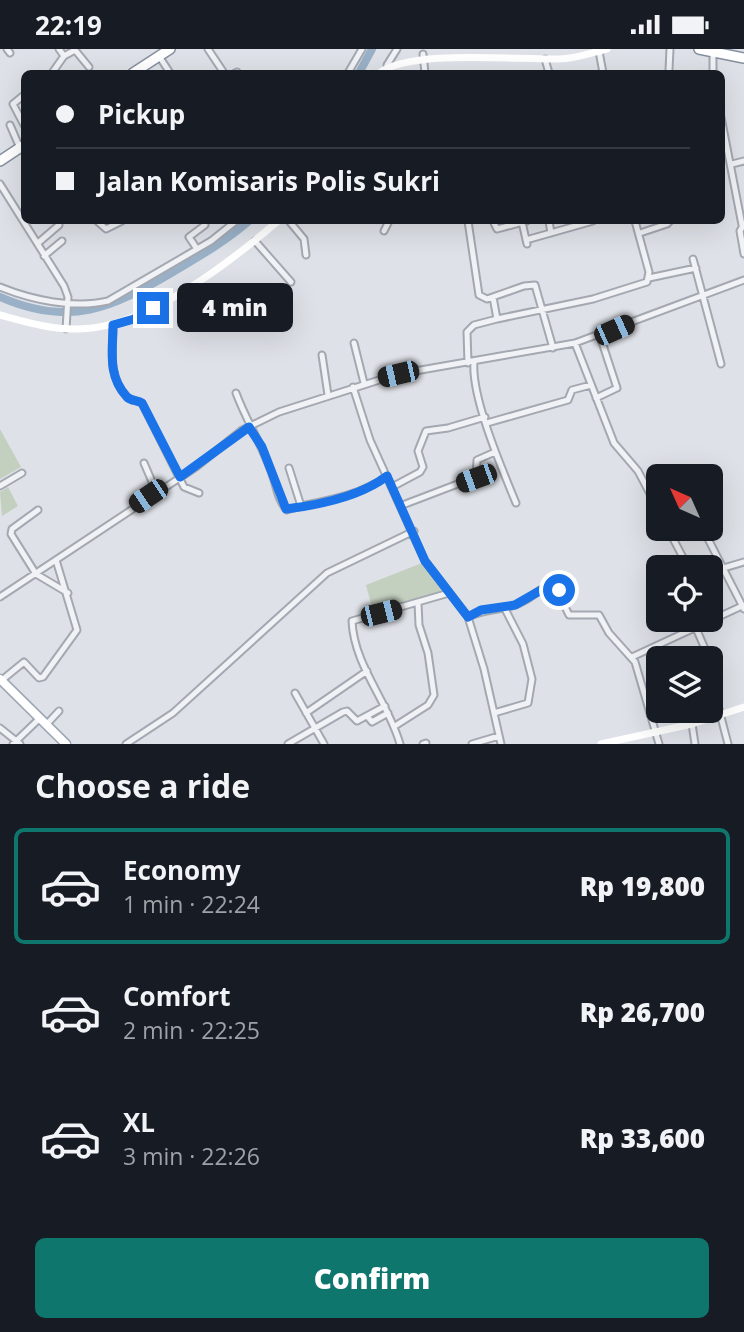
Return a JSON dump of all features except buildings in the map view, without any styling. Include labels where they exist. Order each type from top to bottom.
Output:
[{"type":"highway","points":[[138,70],[170,49]]},
{"type":"highway","points":[[699,49],[744,58]]},
{"type":"highway","points":[[0,161],[21,148]]},
{"type":"main road","points":[[382,70],[387,65],[423,54],[545,59],[569,58],[603,50]]},
{"type":"main road","points":[[0,315],[66,327],[113,325],[134,319],[255,241],[275,224]]},
{"type":"main road","points":[[1,680],[66,744]]},
{"type":"main road","points":[[723,712],[744,707]]},
{"type":"main road","points":[[601,744],[627,742],[692,724]]},
{"type":"street","points":[[59,49],[64,56]]},
{"type":"street","points":[[208,49],[222,70]]},
{"type":"street","points":[[350,70],[362,49]]},
{"type":"street","points":[[387,65],[397,49]]},
{"type":"street","points":[[669,70],[670,49]]},
{"type":"street","points":[[54,70],[64,56],[75,50],[89,67]]},
{"type":"street","points":[[603,50],[603,70]]},
{"type":"street","points":[[713,51],[713,70]]},
{"type":"street","points":[[423,54],[425,70]]},
{"type":"street","points":[[159,56],[168,70]]},
{"type":"street","points":[[545,59],[548,70]]},
{"type":"street","points":[[21,97],[13,104],[21,119]]},
{"type":"street","points":[[10,125],[21,145]]},
{"type":"street","points":[[725,134],[743,224],[744,254]]},
{"type":"street","points":[[732,164],[744,161]]},
{"type":"street","points":[[0,184],[21,217]]},
{"type":"street","points":[[26,224],[64,286],[67,304],[66,327]]},
{"type":"street","points":[[100,224],[106,229],[116,224]]},
{"type":"street","points":[[197,249],[189,238],[205,224]]},
{"type":"street","points":[[0,287],[35,300],[67,304],[115,299],[197,249],[232,224]]},
{"type":"street","points":[[291,224],[304,240],[306,255]]},
{"type":"street","points":[[384,231],[388,224]]},
{"type":"street","points":[[467,224],[478,294],[484,298],[493,297],[531,284],[536,287],[553,348]]},
{"type":"street","points":[[494,224],[497,229],[514,224]]},
{"type":"street","points":[[524,224],[527,242],[582,224]]},
{"type":"street","points":[[550,224],[551,233]]},
{"type":"street","points":[[636,224],[649,278]]},
{"type":"street","points":[[640,233],[668,224]]},
{"type":"street","points":[[38,243],[59,225]]},
{"type":"street","points":[[44,256],[62,241]]},
{"type":"street","points":[[255,241],[291,282]]},
{"type":"street","points":[[693,259],[721,364]]},
{"type":"street","points":[[516,503],[495,452],[486,420],[471,363],[468,330],[497,319],[593,299],[647,282],[649,278],[696,268]]},
{"type":"street","points":[[1,594],[36,574],[249,427],[364,383],[553,348],[600,336],[744,280]]},
{"type":"street","points":[[493,297],[497,319]]},
{"type":"street","points":[[113,325],[110,358],[120,385],[128,398],[142,403],[186,489],[199,493]]},
{"type":"street","points":[[596,398],[617,389],[600,336]]},
{"type":"street","points":[[354,343],[364,383]]},
{"type":"street","points":[[575,343],[614,443],[638,471],[646,486]]},
{"type":"street","points":[[322,355],[328,395]]},
{"type":"street","points":[[392,487],[420,472],[423,467],[418,450],[426,431],[486,420],[569,399],[572,390],[591,385]]},
{"type":"street","points":[[353,387],[362,420],[423,556],[468,617],[501,744]]},
{"type":"street","points":[[236,393],[249,427],[270,465],[287,510],[358,491],[387,476]]},
{"type":"street","points":[[400,506],[476,478],[477,460],[495,452]]},
{"type":"street","points":[[144,463],[156,491]]},
{"type":"street","points":[[289,468],[301,506]]},
{"type":"street","points":[[0,486],[22,473]]},
{"type":"street","points":[[38,510],[10,531],[36,574],[68,593]]},
{"type":"street","points":[[126,744],[142,736],[173,713],[327,573],[414,531]]},
{"type":"street","points":[[1,680],[22,662],[40,678],[54,664],[77,628],[56,560]]},
{"type":"street","points":[[723,568],[744,562]]},
{"type":"street","points":[[723,570],[743,607],[723,615]]},
{"type":"street","points":[[468,617],[481,610],[504,607],[525,600],[548,586],[555,586],[569,614],[599,615],[609,633],[632,657],[659,744]]},
{"type":"street","points":[[400,744],[395,726],[353,643],[352,620],[449,593]]},
{"type":"street","points":[[395,726],[428,705],[434,695],[428,653],[419,625],[418,603]]},
{"type":"street","points":[[494,713],[528,703],[532,679],[523,644],[504,607]]},
{"type":"street","points":[[632,657],[684,632]]},
{"type":"street","points":[[306,713],[367,671]]},
{"type":"street","points":[[295,693],[324,744]]},
{"type":"street","points":[[288,744],[345,711],[355,721],[385,706]]},
{"type":"street","points":[[0,727],[16,743],[59,711]]},
{"type":"street","points":[[367,716],[372,722],[388,713]]},
{"type":"street","points":[[723,723],[727,744]]},
{"type":"street","points":[[692,724],[695,744]]},
{"type":"street","points":[[472,744],[499,736]]},
{"type":"green space","points":[[0,429],[21,467],[0,479]]},
{"type":"green space","points":[[8,487],[18,506],[2,516],[0,492]]},
{"type":"green space","points":[[422,563],[445,594],[374,615],[366,585]]},
{"type":"waterway","points":[[361,70],[372,49]]},
{"type":"waterway","points":[[0,297],[48,311],[90,310],[151,285],[222,242],[245,224]]},
{"type":"route","points":[[153,308],[134,319],[113,325],[110,358],[120,385],[128,398],[142,403],[180,477],[196,467],[229,438],[249,427],[262,447],[279,498],[287,510],[349,494],[376,484],[387,476],[414,531],[425,561],[468,617],[481,610],[515,605],[548,586],[555,586],[559,590]]}]
